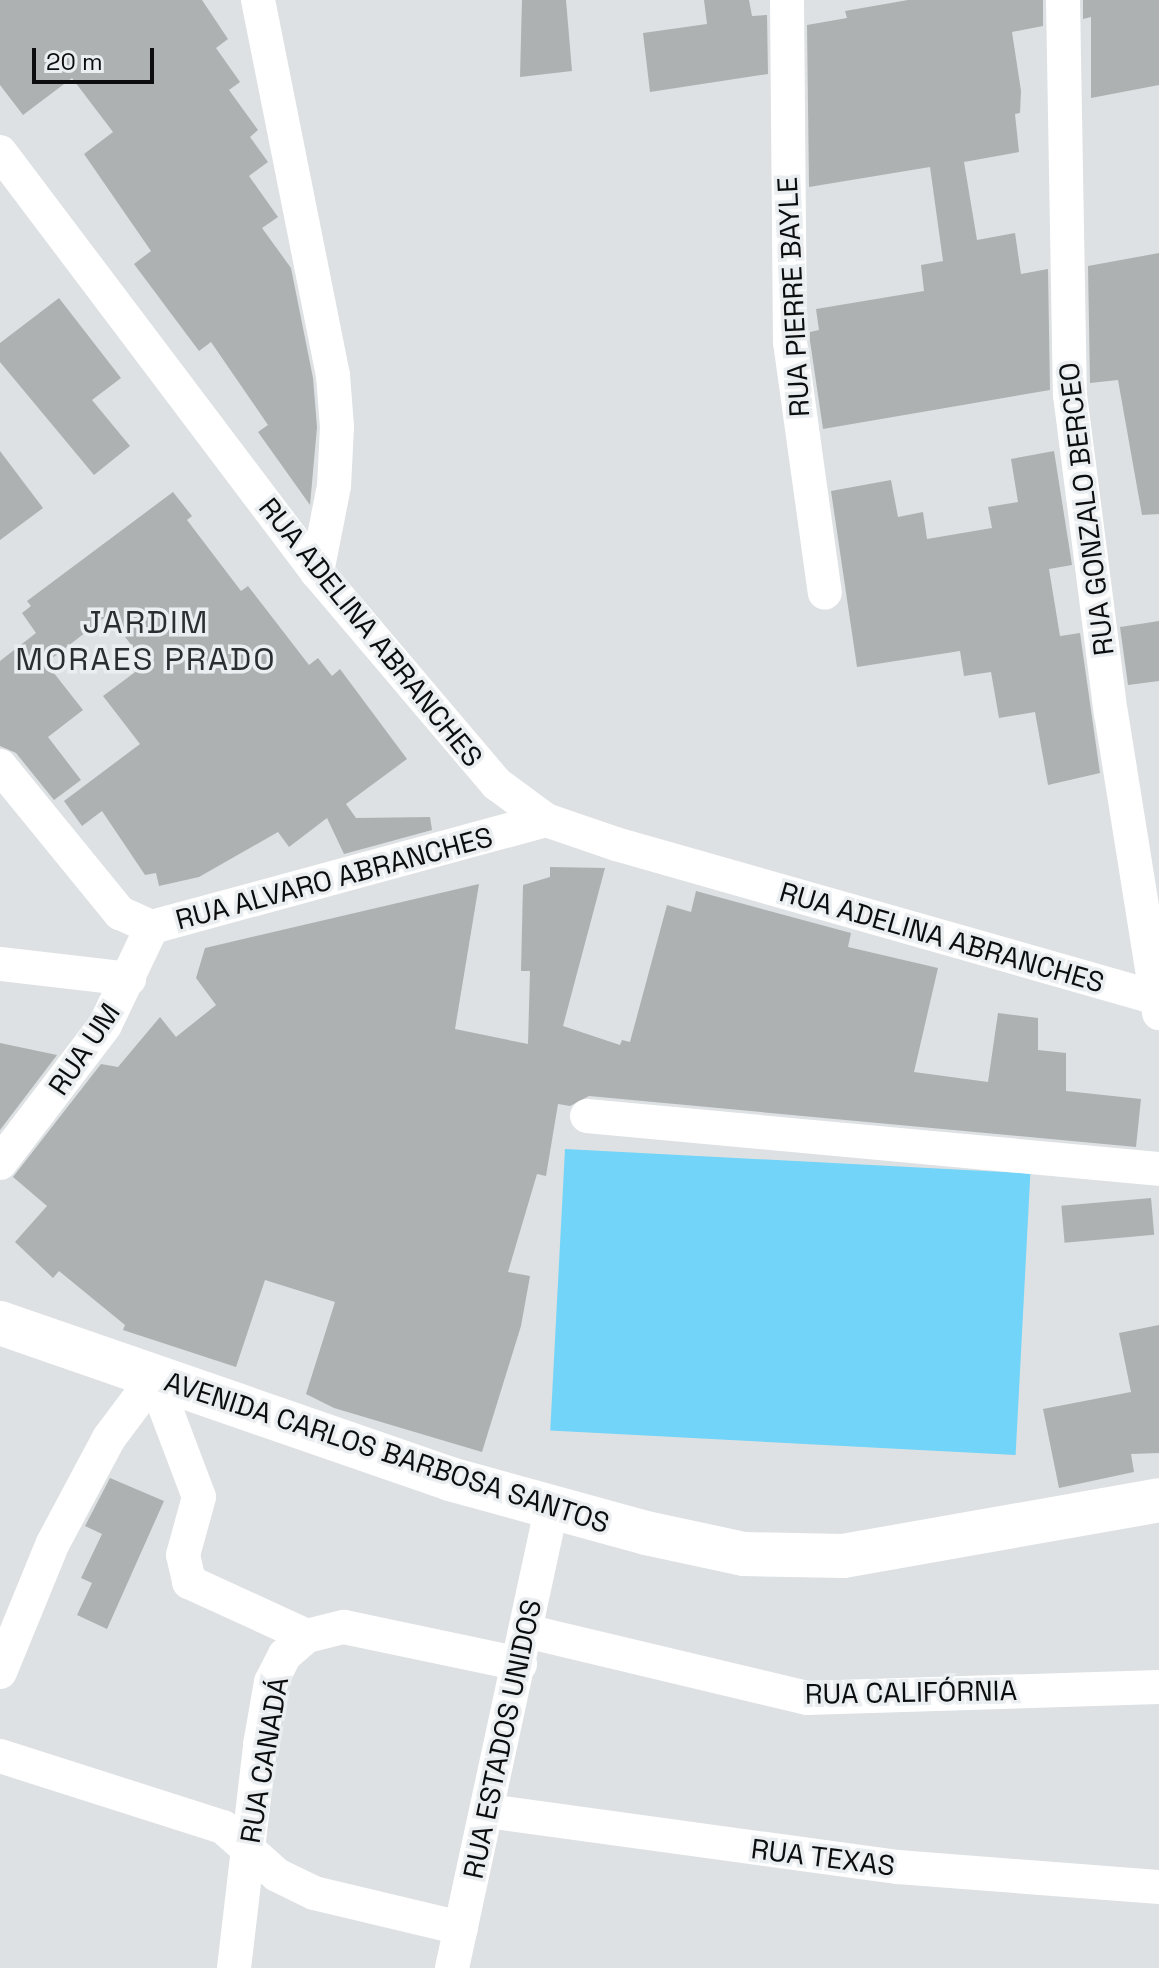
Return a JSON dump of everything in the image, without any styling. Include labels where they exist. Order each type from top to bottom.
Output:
[{"type":"main road","name":"AVENIDA CARLOS BARBOSA SANTOS","points":[[0,1323],[154,1378],[551,1509],[744,1554],[843,1556],[1159,1500]]},
{"type":"street","points":[[258,0],[333,375],[337,427],[334,486],[317,572]]},
{"type":"street","name":"RUA PIERRE BAYLE","points":[[787,0],[789,326],[825,593]]},
{"type":"street","name":"RUA GONZALO BERCEO","points":[[1063,0],[1070,395],[1111,713],[1158,1006]]},
{"type":"street","name":"RUA ADELINA ABRANCHES","points":[[0,152],[317,572],[497,784],[546,820],[1158,1006]]},
{"type":"street","name":"RUA ALVARO ABRANCHES","points":[[0,766],[120,913],[152,927],[546,820]]},
{"type":"street","name":"RUA UM","points":[[0,1163],[105,1025],[152,927]]},
{"type":"street","points":[[0,964],[129,979]]},
{"type":"street","points":[[587,1116],[1159,1169]]},
{"type":"street","points":[[154,1378],[199,1497],[183,1555],[189,1582],[307,1636],[344,1627],[523,1647]]},
{"type":"street","points":[[0,1672],[53,1543],[109,1438],[154,1378]]},
{"type":"street","name":"RUA ESTADOS UNIDOS","points":[[452,1968],[551,1509]]},
{"type":"street","name":"RUA CANADÁ","points":[[234,1968],[271,1682],[285,1655],[307,1636]]},
{"type":"street","name":"RUA CALIFÓRNIA","points":[[523,1647],[807,1698],[1159,1687]]},
{"type":"street","points":[[0,1756],[223,1827],[249,1846],[277,1875],[314,1893],[461,1928]]},
{"type":"street","name":"RUA TEXAS","points":[[488,1811],[898,1867],[1159,1887]]},
{"type":"shaded area","points":[[565,1149],[1030,1173],[1016,1455],[550,1431]]},
{"type":"building","points":[[0,0],[202,0],[228,39],[216,48],[240,82],[229,90],[258,130],[250,137],[268,162],[249,176],[278,217],[262,228],[291,268],[313,378],[317,427],[310,505],[258,432],[268,425],[211,342],[199,351],[134,264],[151,251],[84,154],[113,132],[72,78],[23,115],[0,85]]},
{"type":"building","points":[[522,0],[566,0],[572,71],[520,77]]},
{"type":"building","points":[[704,0],[749,0],[752,16],[767,15],[768,74],[650,92],[643,33],[707,24]]},
{"type":"building","points":[[908,0],[1043,0],[1043,26],[1012,32],[1021,91],[1020,113],[1015,114],[1019,152],[964,162],[977,240],[1015,233],[1021,274],[1048,269],[1050,390],[823,429],[810,341],[810,332],[819,330],[816,309],[924,291],[921,265],[943,261],[930,167],[809,187],[807,25],[847,18],[845,11]]},
{"type":"building","points":[[1083,0],[1159,0],[1159,85],[1091,98],[1091,17],[1083,19]]},
{"type":"building","points":[[1159,253],[1159,514],[1142,515],[1118,380],[1090,383],[1088,266]]},
{"type":"building","points":[[59,298],[121,378],[92,400],[130,446],[94,475],[0,362],[0,343]]},
{"type":"building","points":[[0,451],[43,508],[0,540]]},
{"type":"building","points":[[1054,451],[1072,565],[1049,569],[1060,636],[1080,633],[1100,773],[1048,785],[1035,712],[999,718],[991,672],[964,676],[960,651],[857,667],[831,491],[891,480],[898,517],[923,512],[927,539],[992,528],[988,507],[1018,502],[1011,459]]},
{"type":"building","points":[[173,492],[192,516],[187,520],[241,591],[248,586],[309,665],[318,658],[332,676],[340,669],[407,759],[346,804],[356,818],[430,817],[432,830],[344,854],[327,818],[289,847],[278,832],[199,877],[159,886],[156,873],[145,875],[102,811],[82,826],[64,801],[140,744],[103,696],[146,664],[108,615],[46,663],[83,710],[48,737],[81,780],[54,800],[16,753],[0,746],[0,661],[36,633],[22,613],[31,606],[27,601]]},
{"type":"building","points":[[1159,621],[1159,681],[1128,685],[1120,627]]},
{"type":"building","points":[[550,867],[605,868],[563,1026],[620,1045],[622,1040],[630,1042],[667,905],[691,912],[696,891],[851,933],[848,947],[938,968],[914,1072],[988,1082],[998,1013],[1038,1018],[1038,1050],[1066,1053],[1066,1091],[1141,1099],[1136,1147],[589,1096],[570,1106],[558,1104],[546,1176],[537,1174],[508,1272],[530,1276],[521,1326],[482,1452],[334,1408],[306,1394],[335,1302],[265,1280],[236,1367],[123,1330],[125,1325],[59,1271],[53,1278],[15,1242],[47,1206],[13,1177],[101,1064],[118,1067],[160,1017],[176,1037],[216,1005],[196,978],[205,948],[479,884],[455,1029],[528,1044],[530,971],[521,971],[523,885],[550,877]]},
{"type":"building","points":[[0,1043],[57,1055],[0,1130]]},
{"type":"building","points":[[1151,1198],[1154,1235],[1065,1243],[1061,1206]]},
{"type":"building","points":[[1159,1325],[1159,1453],[1131,1454],[1134,1472],[1059,1488],[1043,1409],[1131,1392],[1119,1333]]},
{"type":"building","points":[[110,1478],[164,1501],[107,1629],[77,1615],[92,1583],[81,1578],[102,1534],[85,1526]]},
{"type":"district","name":"JARDIM MORAES PRADO","points":[[146,642]]}]
